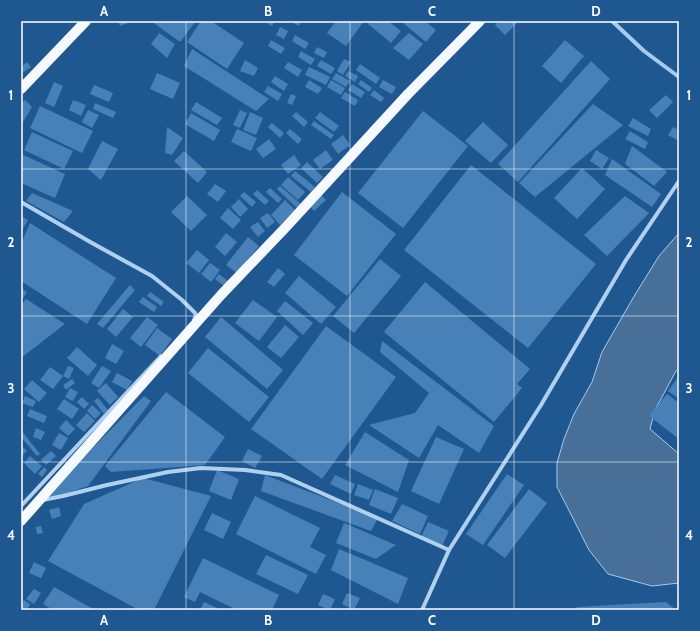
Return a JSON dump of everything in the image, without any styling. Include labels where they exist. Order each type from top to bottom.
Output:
[{"type":"main road","points":[[21,89],[86,21]]},
{"type":"main road","points":[[21,521],[221,295],[285,228],[408,94],[480,21]]},
{"type":"street","points":[[422,610],[448,550],[541,405],[626,260],[679,181]]},
{"type":"street","points":[[21,202],[92,244],[152,276],[182,300],[195,313],[196,316],[196,318],[21,506]]},
{"type":"street","points":[[39,500],[168,472],[201,468],[245,470],[281,475],[448,550]]},
{"type":"water","points":[[679,233],[679,368],[655,410],[650,429],[679,454],[679,583],[652,586],[608,574],[589,550],[557,487],[557,463],[564,439],[574,414],[592,382],[602,352],[659,256]]},
{"type":"building","points":[[118,21],[133,21],[120,26]]},
{"type":"building","points":[[151,21],[196,21],[180,42]]},
{"type":"building","points":[[201,21],[211,21],[244,43],[227,69],[187,42]]},
{"type":"building","points":[[264,21],[275,21],[272,26]]},
{"type":"building","points":[[290,21],[301,21],[299,26]]},
{"type":"building","points":[[336,21],[364,21],[346,46],[327,33]]},
{"type":"building","points":[[370,21],[388,21],[401,31],[391,43],[368,24]]},
{"type":"building","points":[[405,21],[425,21],[436,30],[426,42],[403,23]]},
{"type":"building","points":[[499,21],[519,21],[505,35],[495,25]]},
{"type":"building","points":[[280,27],[288,31],[284,39],[276,35]]},
{"type":"building","points":[[159,33],[175,44],[167,58],[151,44]]},
{"type":"building","points":[[409,33],[423,44],[409,60],[393,48]]},
{"type":"building","points":[[295,35],[309,43],[305,49],[292,41]]},
{"type":"building","points":[[271,40],[285,48],[281,54],[268,46]]},
{"type":"building","points":[[565,40],[584,56],[561,83],[542,66]]},
{"type":"building","points":[[317,47],[327,52],[324,58],[314,53]]},
{"type":"building","points":[[192,49],[269,99],[256,111],[184,66]]},
{"type":"building","points":[[301,51],[315,59],[311,65],[298,57]]},
{"type":"building","points":[[344,59],[351,62],[343,75],[337,71]]},
{"type":"building","points":[[245,60],[258,68],[254,76],[240,71]]},
{"type":"building","points":[[321,60],[335,68],[331,74],[317,66]]},
{"type":"building","points":[[591,61],[610,79],[518,182],[498,164]]},
{"type":"building","points":[[27,62],[31,67],[21,74],[21,67]]},
{"type":"building","points":[[288,62],[302,70],[298,77],[284,68]]},
{"type":"building","points":[[360,64],[380,78],[376,84],[356,70]]},
{"type":"building","points":[[309,67],[330,77],[326,85],[305,75]]},
{"type":"building","points":[[348,71],[358,76],[355,82],[345,76]]},
{"type":"building","points":[[157,73],[180,83],[173,99],[150,89]]},
{"type":"building","points":[[336,73],[350,81],[346,87],[332,79]]},
{"type":"building","points":[[275,76],[288,84],[284,91],[271,82]]},
{"type":"building","points":[[309,80],[322,88],[318,94],[305,87]]},
{"type":"building","points":[[331,80],[345,88],[341,95],[327,87]]},
{"type":"building","points":[[361,80],[372,88],[369,92],[358,84]]},
{"type":"building","points":[[383,80],[396,87],[392,94],[379,87]]},
{"type":"building","points":[[54,82],[63,86],[54,107],[45,103]]},
{"type":"building","points":[[352,84],[365,92],[361,98],[348,90]]},
{"type":"building","points":[[94,85],[113,93],[109,102],[90,94]]},
{"type":"building","points":[[268,86],[282,94],[278,101],[264,92]]},
{"type":"building","points":[[374,90],[384,98],[381,102],[370,95]]},
{"type":"building","points":[[345,92],[358,100],[355,106],[341,98]]},
{"type":"building","points":[[291,94],[296,96],[292,105],[287,103]]},
{"type":"building","points":[[666,95],[673,102],[657,118],[649,110]]},
{"type":"building","points":[[25,100],[32,107],[21,125],[21,104]]},
{"type":"building","points":[[73,100],[86,105],[81,116],[69,110]]},
{"type":"building","points":[[196,102],[222,118],[217,125],[191,110]]},
{"type":"building","points":[[95,103],[116,112],[113,118],[93,109]]},
{"type":"building","points":[[593,104],[623,125],[535,197],[519,183]]},
{"type":"building","points":[[40,106],[93,131],[82,153],[30,128]]},
{"type":"building","points":[[88,110],[99,115],[92,128],[82,122]]},
{"type":"building","points":[[240,110],[247,113],[240,128],[233,125]]},
{"type":"building","points":[[423,111],[468,146],[403,228],[358,193]]},
{"type":"building","points":[[250,112],[263,118],[256,135],[243,130]]},
{"type":"building","points":[[296,112],[308,122],[304,127],[292,116]]},
{"type":"building","points":[[320,112],[339,126],[334,132],[315,118]]},
{"type":"building","points":[[191,113],[220,130],[214,141],[185,124]]},
{"type":"building","points":[[633,118],[651,129],[648,136],[628,126]]},
{"type":"building","points":[[314,121],[334,135],[331,139],[311,125]]},
{"type":"building","points":[[483,122],[508,145],[491,163],[465,141]]},
{"type":"building","points":[[272,123],[284,133],[280,138],[268,127]]},
{"type":"building","points":[[167,127],[183,138],[172,155],[165,153]]},
{"type":"building","points":[[673,127],[679,130],[679,141],[668,135]]},
{"type":"building","points":[[237,129],[257,138],[251,151],[231,142]]},
{"type":"building","points":[[290,129],[302,139],[298,144],[286,133]]},
{"type":"building","points":[[630,131],[648,142],[645,149],[625,139]]},
{"type":"building","points":[[32,132],[73,151],[64,169],[24,150]]},
{"type":"building","points":[[343,135],[350,145],[338,154],[331,144]]},
{"type":"building","points":[[269,139],[276,149],[263,158],[256,149]]},
{"type":"building","points":[[102,141],[118,149],[101,180],[88,169]]},
{"type":"building","points":[[632,146],[667,172],[654,186],[625,164]]},
{"type":"building","points":[[326,150],[333,160],[320,169],[313,160]]},
{"type":"building","points":[[596,150],[609,158],[602,169],[590,161]]},
{"type":"building","points":[[184,151],[207,172],[198,183],[174,161]]},
{"type":"building","points":[[21,154],[65,174],[55,198],[21,183]]},
{"type":"building","points":[[294,155],[301,165],[288,174],[281,165]]},
{"type":"building","points":[[612,159],[661,194],[652,207],[605,175]]},
{"type":"building","points":[[307,162],[323,177],[317,183],[301,168]]},
{"type":"building","points":[[471,165],[596,264],[528,348],[404,250]]},
{"type":"building","points":[[582,168],[605,189],[577,219],[554,198]]},
{"type":"building","points":[[295,171],[315,187],[311,192],[291,176]]},
{"type":"building","points":[[288,177],[305,192],[298,200],[281,185]]},
{"type":"building","points":[[215,184],[226,191],[218,202],[207,194]]},
{"type":"building","points":[[280,186],[302,205],[298,209],[277,189]]},
{"type":"building","points":[[270,188],[282,199],[278,203],[266,192]]},
{"type":"building","points":[[257,190],[269,201],[265,205],[253,194]]},
{"type":"building","points":[[244,192],[256,202],[252,207],[240,196]]},
{"type":"building","points":[[342,192],[396,234],[347,296],[294,255]]},
{"type":"building","points":[[32,193],[73,211],[64,222],[26,201]]},
{"type":"building","points":[[320,194],[326,200],[314,211],[309,205]]},
{"type":"building","points":[[187,196],[207,215],[191,231],[171,212]]},
{"type":"building","points":[[625,196],[649,213],[607,256],[584,235]]},
{"type":"building","points":[[239,199],[248,209],[240,217],[231,207]]},
{"type":"building","points":[[285,200],[295,210],[280,225],[271,215]]},
{"type":"building","points":[[228,208],[241,220],[233,229],[220,218]]},
{"type":"building","points":[[268,213],[275,222],[267,228],[260,218]]},
{"type":"building","points":[[21,216],[28,220],[21,232]]},
{"type":"building","points":[[258,222],[265,231],[258,237],[250,227]]},
{"type":"building","points":[[30,223],[116,278],[87,324],[21,281],[21,244]]},
{"type":"building","points":[[226,233],[237,242],[225,256],[215,247]]},
{"type":"building","points":[[248,237],[259,246],[237,273],[226,265]]},
{"type":"building","points":[[197,250],[209,260],[199,273],[186,263]]},
{"type":"building","points":[[380,259],[401,276],[354,333],[333,316]]},
{"type":"building","points":[[210,263],[220,270],[211,282],[201,274]]},
{"type":"building","points":[[278,268],[285,274],[274,287],[267,282]]},
{"type":"building","points":[[219,274],[228,281],[224,286],[215,279]]},
{"type":"building","points":[[299,276],[336,307],[321,324],[285,293]]},
{"type":"building","points":[[425,282],[530,369],[517,384],[522,388],[494,422],[384,332]]},
{"type":"building","points":[[130,285],[135,290],[103,328],[97,324]]},
{"type":"building","points":[[21,288],[27,292],[21,301]]},
{"type":"building","points":[[150,292],[164,302],[161,306],[147,296]]},
{"type":"building","points":[[143,297],[157,307],[154,312],[139,302]]},
{"type":"building","points":[[26,299],[65,324],[21,358],[21,305]]},
{"type":"building","points":[[253,300],[277,317],[259,341],[235,323]]},
{"type":"building","points":[[285,301],[313,323],[303,335],[277,311]]},
{"type":"building","points":[[123,309],[133,317],[116,337],[107,329]]},
{"type":"building","points":[[147,317],[158,325],[141,347],[130,338]]},
{"type":"building","points":[[221,317],[283,370],[267,389],[205,337]]},
{"type":"building","points":[[285,325],[299,337],[281,358],[267,347]]},
{"type":"building","points":[[326,326],[396,377],[322,479],[251,429]]},
{"type":"building","points":[[157,328],[172,339],[160,356],[145,345]]},
{"type":"building","points":[[382,341],[494,426],[479,453],[438,425],[419,458],[369,425],[415,413],[429,393],[380,352]]},
{"type":"building","points":[[112,344],[124,351],[116,364],[105,358]]},
{"type":"building","points":[[77,347],[97,365],[88,376],[67,358]]},
{"type":"building","points":[[208,348],[269,397],[249,422],[188,373]]},
{"type":"building","points":[[68,366],[74,368],[69,379],[63,376]]},
{"type":"building","points":[[102,366],[111,371],[99,388],[91,383]]},
{"type":"building","points":[[50,367],[63,376],[53,389],[40,380]]},
{"type":"building","points":[[117,373],[132,381],[127,390],[112,382]]},
{"type":"building","points":[[679,376],[679,399],[668,391]]},
{"type":"building","points":[[72,379],[75,383],[66,390],[63,385]]},
{"type":"building","points":[[32,380],[47,393],[39,402],[24,389]]},
{"type":"building","points":[[106,383],[118,397],[110,405],[97,391]]},
{"type":"building","points":[[70,388],[78,392],[73,401],[65,397]]},
{"type":"building","points":[[166,392],[225,437],[205,465],[111,472],[105,466]]},
{"type":"building","points":[[667,394],[679,403],[679,439],[649,416]]},
{"type":"building","points":[[25,396],[36,401],[33,407],[22,403]]},
{"type":"building","points":[[144,396],[151,401],[88,486],[52,498],[48,493]]},
{"type":"building","points":[[82,397],[89,404],[84,409],[77,402]]},
{"type":"building","points":[[98,398],[108,410],[104,414],[94,401]]},
{"type":"building","points":[[64,399],[79,409],[72,419],[57,409]]},
{"type":"building","points":[[92,405],[101,413],[95,419],[87,411]]},
{"type":"building","points":[[30,409],[47,416],[44,423],[27,416]]},
{"type":"building","points":[[87,413],[95,421],[84,432],[76,425]]},
{"type":"building","points":[[66,420],[75,429],[68,436],[59,428]]},
{"type":"building","points":[[36,428],[45,432],[41,440],[33,437]]},
{"type":"building","points":[[21,430],[40,454],[37,456],[21,437]]},
{"type":"building","points":[[365,432],[409,460],[398,492],[345,465]]},
{"type":"building","points":[[59,433],[68,438],[61,450],[52,445]]},
{"type":"building","points":[[436,437],[464,449],[439,504],[411,491]]},
{"type":"building","points":[[22,446],[27,451],[21,457],[21,447]]},
{"type":"building","points":[[248,449],[262,456],[255,468],[242,461]]},
{"type":"building","points":[[51,451],[56,456],[46,465],[41,460]]},
{"type":"building","points":[[30,456],[42,466],[35,474],[24,463]]},
{"type":"building","points":[[44,467],[47,470],[42,477],[38,474]]},
{"type":"building","points":[[217,470],[239,479],[231,500],[209,491]]},
{"type":"building","points":[[507,474],[524,485],[483,545],[466,534]]},
{"type":"building","points":[[265,475],[378,518],[371,531],[261,491]]},
{"type":"building","points":[[335,475],[355,484],[351,494],[330,484]]},
{"type":"building","points":[[143,478],[211,496],[154,610],[139,610],[48,561],[84,504]]},
{"type":"building","points":[[358,484],[373,490],[369,500],[354,495]]},
{"type":"building","points":[[375,489],[398,498],[391,514],[369,505]]},
{"type":"building","points":[[529,489],[547,503],[505,558],[487,545]]},
{"type":"building","points":[[255,496],[320,528],[310,547],[326,555],[316,574],[236,534]]},
{"type":"building","points":[[402,504],[428,516],[420,534],[392,521]]},
{"type":"building","points":[[59,507],[61,516],[52,519],[49,510]]},
{"type":"building","points":[[212,513],[231,522],[223,539],[204,530]]},
{"type":"building","points":[[428,522],[449,531],[442,546],[421,537]]},
{"type":"building","points":[[344,523],[396,545],[376,559],[336,543]]},
{"type":"building","points":[[41,526],[43,533],[37,534],[36,527]]},
{"type":"building","points":[[339,549],[408,578],[398,604],[331,570]]},
{"type":"building","points":[[266,555],[308,575],[298,594],[256,574]]},
{"type":"building","points":[[203,558],[279,595],[272,610],[237,610],[200,592],[195,602],[184,597]]},
{"type":"building","points":[[34,562],[46,568],[41,578],[29,573]]},
{"type":"building","points":[[54,587],[95,610],[53,610],[43,604]]},
{"type":"building","points":[[34,589],[41,593],[34,604],[26,599]]},
{"type":"building","points":[[347,593],[360,598],[354,610],[342,604]]},
{"type":"building","points":[[323,594],[335,599],[330,610],[318,605]]},
{"type":"building","points":[[24,600],[30,604],[27,610],[21,610],[21,604]]},
{"type":"building","points":[[204,602],[221,610],[200,610]]},
{"type":"building","points":[[666,602],[676,610],[580,610],[576,607]]},
{"type":"waterway","points":[[612,21],[644,51],[679,77]]}]
